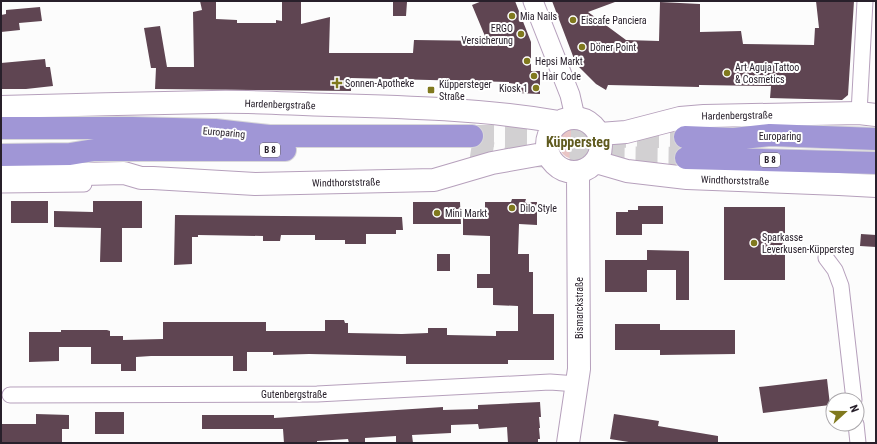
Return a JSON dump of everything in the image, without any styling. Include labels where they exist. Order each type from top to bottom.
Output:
[{"type":"highway","name":"Europaring","points":[[1,128],[132,128],[215,130],[269,136],[471,143],[94,150],[70,154],[1,155]]},
{"type":"highway","name":"Europaring","points":[[876,139],[770,135],[685,147],[876,164]]},
{"type":"main road","name":"Hardenbergstraße","points":[[1,106],[214,102],[390,106],[484,112],[567,120]]},
{"type":"main road","name":"Hardenbergstraße","points":[[600,134],[626,132],[680,118],[704,116],[868,114]]},
{"type":"main road","points":[[567,120],[588,121],[600,134],[602,147],[600,155],[587,167],[570,172],[558,167],[548,153],[547,144],[551,130],[567,120]]},
{"type":"main road","name":"Windthorststraße","points":[[1,170],[83,174],[124,173],[140,178],[255,184],[434,180],[492,163],[548,153]]},
{"type":"main road","name":"Windthorststraße","points":[[587,167],[687,178],[876,186]]},
{"type":"main road","name":"Bismarckstraße","points":[[568,443],[579,369],[587,167]]},
{"type":"street","points":[[533,1],[570,95],[567,120]]},
{"type":"street","points":[[865,1],[868,114]]},
{"type":"street","name":"Windthorststraße","points":[[1,185],[124,183],[140,178]]},
{"type":"street","points":[[826,258],[835,270],[841,286],[853,392]]},
{"type":"street","name":"Gutenbergstraße","points":[[10,396],[317,394],[550,382],[577,384]]},
{"type":"street","points":[[857,432],[858,443]]},
{"type":"shaded area","points":[[574,129],[585,133],[589,144],[585,155],[574,159],[563,155],[559,144],[563,133]]},
{"type":"building","points":[[200,1],[216,1],[216,19],[237,20],[237,23],[276,23],[276,20],[282,21],[282,1],[301,1],[301,24],[330,17],[329,53],[413,53],[414,40],[487,41],[472,5],[482,1],[515,1],[531,42],[531,71],[540,71],[540,94],[516,93],[516,84],[509,82],[351,78],[351,91],[155,89],[156,68],[151,68],[144,28],[160,26],[167,67],[194,67],[193,12],[202,10]]},
{"type":"building","points":[[552,1],[614,1],[615,2],[588,12],[626,40],[659,41],[660,2],[700,4],[700,32],[741,31],[743,44],[814,45],[815,28],[819,28],[816,1],[854,1],[848,95],[842,100],[770,98],[771,86],[699,85],[699,87],[608,85],[606,90],[596,84],[576,64]]},
{"type":"building","points":[[393,2],[407,2],[406,16],[393,16]]},
{"type":"building","points":[[40,7],[42,21],[19,23],[20,30],[1,32],[1,15],[6,14],[6,10]]},
{"type":"building","points":[[45,59],[46,67],[50,67],[53,86],[26,89],[1,89],[1,63]]},
{"type":"building","points":[[512,199],[526,199],[525,202],[537,202],[537,225],[519,224],[518,254],[529,254],[529,272],[533,272],[533,314],[554,314],[554,360],[508,360],[508,364],[406,364],[406,356],[309,354],[273,355],[273,352],[247,352],[247,371],[233,371],[233,356],[151,356],[136,357],[136,371],[121,371],[121,364],[91,364],[91,347],[59,347],[59,361],[29,362],[29,332],[107,330],[110,331],[110,336],[123,336],[123,340],[163,339],[163,322],[266,322],[266,331],[325,331],[325,320],[344,320],[345,323],[348,323],[348,333],[428,333],[428,328],[447,328],[447,335],[496,336],[496,331],[518,331],[518,306],[493,305],[493,288],[477,288],[477,274],[490,274],[490,236],[463,235],[463,213],[485,214],[485,202],[511,202]]},
{"type":"building","points":[[11,201],[48,201],[48,223],[11,223]]},
{"type":"building","points":[[93,201],[142,201],[142,228],[122,228],[122,262],[100,262],[101,228],[54,227],[54,211],[93,212]]},
{"type":"building","name":"Mini Markt","points":[[413,202],[460,202],[461,224],[413,224]]},
{"type":"building","points":[[638,206],[663,206],[663,224],[642,224],[642,235],[616,235],[616,212],[638,210]]},
{"type":"building","name":"Sparkasse Leverkusen-Küppersteg","points":[[724,207],[785,207],[785,280],[724,280]]},
{"type":"building","points":[[175,215],[402,217],[403,230],[396,230],[396,234],[366,234],[366,244],[345,244],[345,240],[315,240],[315,235],[281,235],[280,241],[263,241],[263,236],[198,235],[198,237],[192,237],[192,264],[174,265]]},
{"type":"building","points":[[861,234],[876,235],[876,247],[860,246]]},
{"type":"building","points":[[647,250],[689,251],[689,300],[676,300],[676,270],[647,270],[647,292],[605,292],[605,260],[647,260]]},
{"type":"building","points":[[437,254],[450,254],[450,271],[437,271]]},
{"type":"building","points":[[615,324],[660,324],[660,330],[735,330],[735,354],[660,355],[660,350],[615,350]]},
{"type":"building","points":[[827,379],[828,392],[825,392],[825,406],[763,413],[759,387]]},
{"type":"building","points":[[540,402],[540,439],[538,439],[538,443],[508,443],[507,427],[479,429],[478,424],[451,425],[451,433],[412,435],[413,443],[396,443],[396,436],[365,438],[365,443],[349,443],[348,439],[317,441],[317,443],[284,443],[283,429],[202,429],[202,415],[274,415],[274,418],[443,407],[443,410],[478,409],[478,405]]},
{"type":"building","points":[[95,412],[124,412],[124,434],[95,434]]},
{"type":"building","points":[[36,414],[69,415],[69,429],[62,429],[62,443],[1,443],[1,424],[36,424]]},
{"type":"building","points":[[614,414],[659,421],[658,426],[718,436],[718,443],[635,443],[610,439]]},
{"type":"tunnel","points":[[472,136],[685,137]]},
{"type":"tunnel","points":[[471,150],[510,156],[686,158]]},
{"type":"place","name":"Mia Nails","points":[[512,16]]},
{"type":"place","name":"Eiscafe Panciera","points":[[573,20]]},
{"type":"place","name":"ERGO Versicherung","points":[[521,34]]},
{"type":"place","name":"Döner Point","points":[[582,47]]},
{"type":"place","name":"Hepsi Markt","points":[[527,61]]},
{"type":"place","name":"Art Aguja Tattoo & Cosmetics","points":[[727,73]]},
{"type":"place","name":"Hair Code","points":[[534,76]]},
{"type":"place","name":"Sonnen-Apotheke","points":[[337,83]]},
{"type":"place","name":"Kiosk 1","points":[[536,88]]},
{"type":"place","name":"Küppersteger Straße","points":[[431,90]]},
{"type":"place","name":"Dilo Style","points":[[512,208]]},
{"type":"place","name":"Mini Markt","points":[[437,213]]},
{"type":"place","name":"Sparkasse Leverkusen-Küppersteg","points":[[754,243]]},
{"type":"district","name":"Küppersteg","points":[[578,142]]}]
